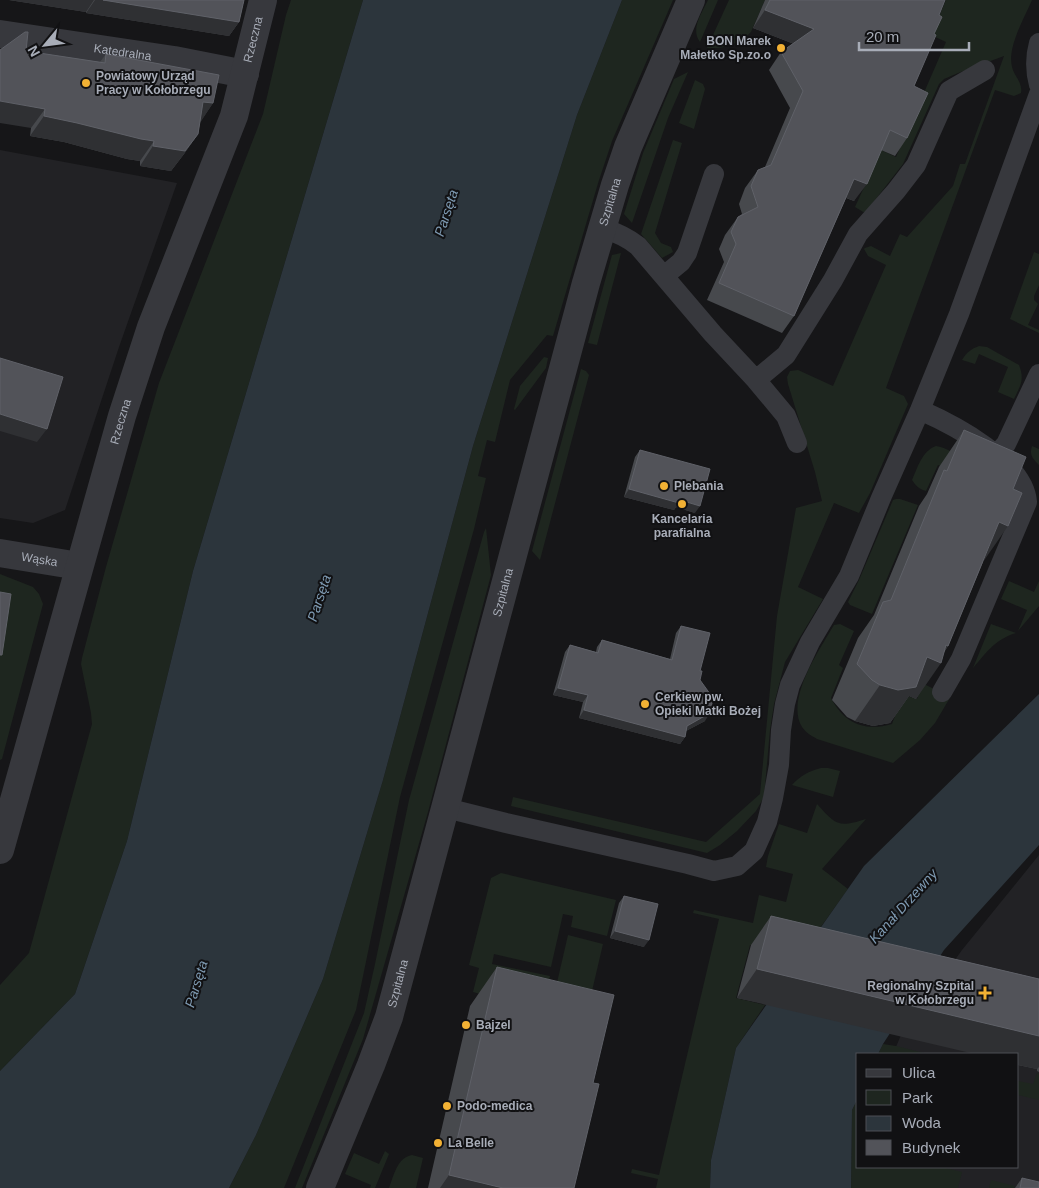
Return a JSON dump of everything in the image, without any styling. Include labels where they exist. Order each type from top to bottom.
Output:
[{"type":"street","name":"Rzeczna","points":[[0,850],[9,786],[79,566],[122,416],[151,327],[234,116],[263,0]]},
{"type":"street","name":"Szpitalna","points":[[320,1188],[371,1066],[389,1017],[602,228],[628,147],[691,0]]},
{"type":"street","name":"Katedralna","points":[[0,34],[174,60],[245,74]]},
{"type":"street","name":"Wąska","points":[[0,553],[79,566]]},
{"type":"lane","points":[[1039,43],[1035,60],[1036,76],[1039,85]]},
{"type":"lane","points":[[756,380],[786,355],[833,280],[858,234],[916,165],[949,91],[985,70]]},
{"type":"lane","points":[[446,808],[714,871],[737,866],[754,851],[767,822],[773,798],[779,765],[781,730],[790,685],[810,642],[849,576],[880,498],[920,410],[959,314],[1039,94]]},
{"type":"lane","points":[[664,276],[681,262],[687,253],[714,174]]},
{"type":"lane","points":[[602,228],[618,233],[638,246],[786,416],[796,443]]},
{"type":"lane","points":[[996,455],[1006,444],[1039,374]]},
{"type":"lane","points":[[920,410],[946,422],[996,455],[1022,483],[1027,493],[1027,502],[961,659],[942,692]]},
{"type":"shaded area","points":[[0,150],[177,183],[119,347],[65,510],[33,523],[0,518]]},
{"type":"shaded area","name":"Regionalny Szpital w Kołobrzegu","points":[[1039,855],[1039,1188],[866,1188],[871,1168],[1019,1168],[1019,1053],[893,1053],[901,1035],[962,950]]},
{"type":"green space","points":[[291,0],[363,0],[193,571],[127,841],[75,994],[0,1071],[0,985],[29,953],[92,724],[81,664],[106,567],[159,383],[263,114]]},
{"type":"green space","points":[[622,0],[673,0],[612,141],[553,336],[547,335],[510,380],[495,442],[487,440],[478,476],[486,478],[474,529],[400,797],[356,1010],[284,1188],[229,1188],[256,1135],[323,979],[383,780],[473,446],[577,115]]},
{"type":"green space","points":[[708,0],[718,0],[700,42],[696,32],[697,26]]},
{"type":"green space","points":[[729,0],[765,0],[751,32],[747,36],[725,47],[707,48]]},
{"type":"green space","points":[[946,0],[1032,0],[1017,33],[1011,59],[1013,70],[1021,86],[1021,93],[1014,96],[995,90],[886,388],[904,396],[908,404],[870,493],[859,513],[834,503],[798,587],[823,599],[785,662],[774,704],[764,797],[756,811],[737,831],[707,853],[511,806],[513,797],[706,842],[760,794],[777,616],[796,508],[822,501],[787,377],[790,371],[798,370],[833,386],[886,265],[868,256],[864,249],[871,246],[890,256],[900,234],[907,237],[953,186],[960,164],[965,164],[1004,56],[944,79],[939,84],[903,164],[865,213],[855,207],[881,150],[896,157],[946,42],[931,35]]},
{"type":"green space","points":[[688,72],[668,118],[632,223],[624,214],[643,153],[674,79]]},
{"type":"green space","points":[[695,80],[703,84],[705,89],[694,129],[679,123]]},
{"type":"green space","points":[[673,140],[682,143],[655,233],[661,243],[671,247],[673,252],[662,258],[641,234]]},
{"type":"green space","points":[[1034,252],[1039,254],[1039,285],[1034,296],[1034,300],[1038,304],[1028,325],[1039,330],[1039,333],[1010,319]]},
{"type":"green space","points":[[621,253],[597,345],[588,343],[612,255]]},
{"type":"green space","points":[[979,346],[987,347],[1019,365],[1022,379],[1014,399],[998,392],[1008,367],[979,354],[975,364],[962,360],[969,351]]},
{"type":"green space","points":[[544,357],[548,358],[546,368],[515,410],[520,386]]},
{"type":"green space","points":[[581,369],[589,375],[540,560],[532,551]]},
{"type":"green space","points":[[936,446],[944,448],[961,458],[1002,491],[938,465],[926,491],[916,486],[912,480],[919,465],[927,452]]},
{"type":"green space","points":[[1032,446],[1039,449],[1039,465],[1032,457]]},
{"type":"green space","points":[[896,499],[918,505],[872,614],[850,605],[848,602],[893,500]]},
{"type":"green space","points":[[486,528],[491,575],[428,812],[363,1039],[302,1188],[295,1188],[364,1013],[409,800]]},
{"type":"green space","points":[[0,574],[33,587],[39,594],[43,604],[2,759],[0,760]]},
{"type":"green space","points":[[1009,581],[1034,592],[1039,581],[1039,606],[1018,631],[1027,610],[1001,599]]},
{"type":"green space","points":[[840,624],[854,631],[839,665],[843,668],[831,698],[842,714],[849,719],[864,726],[872,727],[892,724],[903,695],[917,699],[922,683],[951,696],[935,723],[920,740],[893,763],[817,739],[807,733],[802,727],[798,716],[798,703],[806,674],[834,625]]},
{"type":"green space","points":[[991,624],[1016,633],[996,643],[973,668]]},
{"type":"green space","points":[[821,768],[840,771],[833,797],[792,785],[805,774]]},
{"type":"green space","points":[[817,804],[838,823],[843,824],[866,819],[822,869],[848,889],[800,956],[750,945],[736,998],[765,1005],[736,1048],[711,1160],[710,1188],[656,1188],[658,1179],[631,1173],[632,1169],[659,1175],[719,919],[693,913],[694,910],[753,923],[759,895],[786,902],[793,874],[766,867],[768,856],[779,824],[807,833]]},
{"type":"green space","points":[[501,873],[616,900],[607,936],[571,927],[573,916],[563,914],[551,967],[494,954],[492,964],[550,976],[542,1011],[473,992],[479,968],[469,965],[491,878]]},
{"type":"green space","points":[[568,935],[603,944],[585,1021],[550,1013]]},
{"type":"green space","points":[[883,1044],[924,1053],[878,1053]]},
{"type":"green space","points":[[1037,1073],[1039,1074],[1039,1100],[1019,1095],[1019,1081],[1033,1084]]},
{"type":"green space","points":[[856,1102],[856,1168],[946,1168],[962,1172],[958,1188],[851,1188],[852,1110]]},
{"type":"green space","points":[[385,1151],[389,1154],[375,1188],[370,1188],[371,1185],[345,1174],[354,1153],[379,1164]]},
{"type":"green space","points":[[412,1155],[423,1158],[416,1188],[389,1188],[399,1163]]},
{"type":"green space","points":[[991,1180],[1015,1186],[1014,1188],[989,1188]]},
{"type":"water","name":"Parsęta","points":[[363,0],[622,0],[577,115],[473,446],[383,780],[323,979],[256,1135],[229,1188],[0,1188],[0,1071],[75,994],[127,841],[193,571]]},
{"type":"water","name":"Kanał Drzewny","points":[[1039,694],[1039,845],[944,950],[878,1053],[856,1053],[856,1102],[852,1110],[851,1188],[710,1188],[711,1160],[736,1048],[864,866]]},
{"type":"building","points":[[103,0],[244,0],[239,22]]},
{"type":"building","points":[[770,0],[945,0],[939,15],[942,17],[934,34],[936,35],[914,86],[928,93],[907,138],[890,130],[867,184],[854,179],[794,316],[719,283],[736,244],[731,232],[738,217],[758,207],[751,186],[758,170],[771,165],[803,91],[781,52],[814,29],[765,10]]},
{"type":"building","points":[[25,32],[28,32],[26,51],[105,63],[106,54],[219,75],[213,103],[203,102],[198,134],[185,151],[153,146],[154,141],[44,116],[45,109],[0,101],[0,50]]},
{"type":"building","points":[[0,358],[63,377],[47,429],[0,414]]},
{"type":"building","points":[[964,430],[1026,457],[1013,489],[1022,493],[1008,526],[999,522],[948,646],[946,645],[941,663],[927,657],[916,687],[898,690],[880,685],[872,680],[857,664],[883,602],[891,600],[944,470],[947,471]]},
{"type":"building","name":"Plebania","points":[[640,450],[710,469],[700,506],[680,500],[679,503],[629,489]]},
{"type":"building","points":[[0,592],[11,594],[2,655],[0,655]]},
{"type":"building","name":"Cerkiew pw. Opieki Matki Bożej","points":[[681,626],[710,633],[700,671],[702,671],[700,680],[713,698],[710,713],[687,726],[685,737],[584,710],[588,695],[558,688],[570,645],[598,653],[602,640],[672,660]]},
{"type":"building","points":[[624,896],[658,904],[649,940],[615,931]]},
{"type":"building","points":[[771,916],[1039,979],[1039,1036],[757,969]]},
{"type":"building","points":[[497,967],[614,995],[593,1083],[599,1084],[574,1188],[503,1188],[449,1175]]},
{"type":"building","points":[[1022,1178],[1039,1182],[1039,1188],[1020,1188]]},
{"type":"place","name":"BON Marek Małetko Sp.zo.o","points":[[781,48]]},
{"type":"place","name":"Powiatowy Urząd Pracy w Kołobrzegu","points":[[86,83]]},
{"type":"place","name":"Plebania","points":[[664,486]]},
{"type":"place","name":"Kancelaria parafialna","points":[[682,504]]},
{"type":"place","name":"Cerkiew pw. Opieki Matki Bożej","points":[[645,704]]},
{"type":"place","name":"Regionalny Szpital w Kołobrzegu","points":[[985,993]]},
{"type":"place","name":"Bajzel","points":[[466,1025]]},
{"type":"place","name":"Podo-medica","points":[[447,1106]]},
{"type":"place","name":"La Belle","points":[[438,1143]]}]
